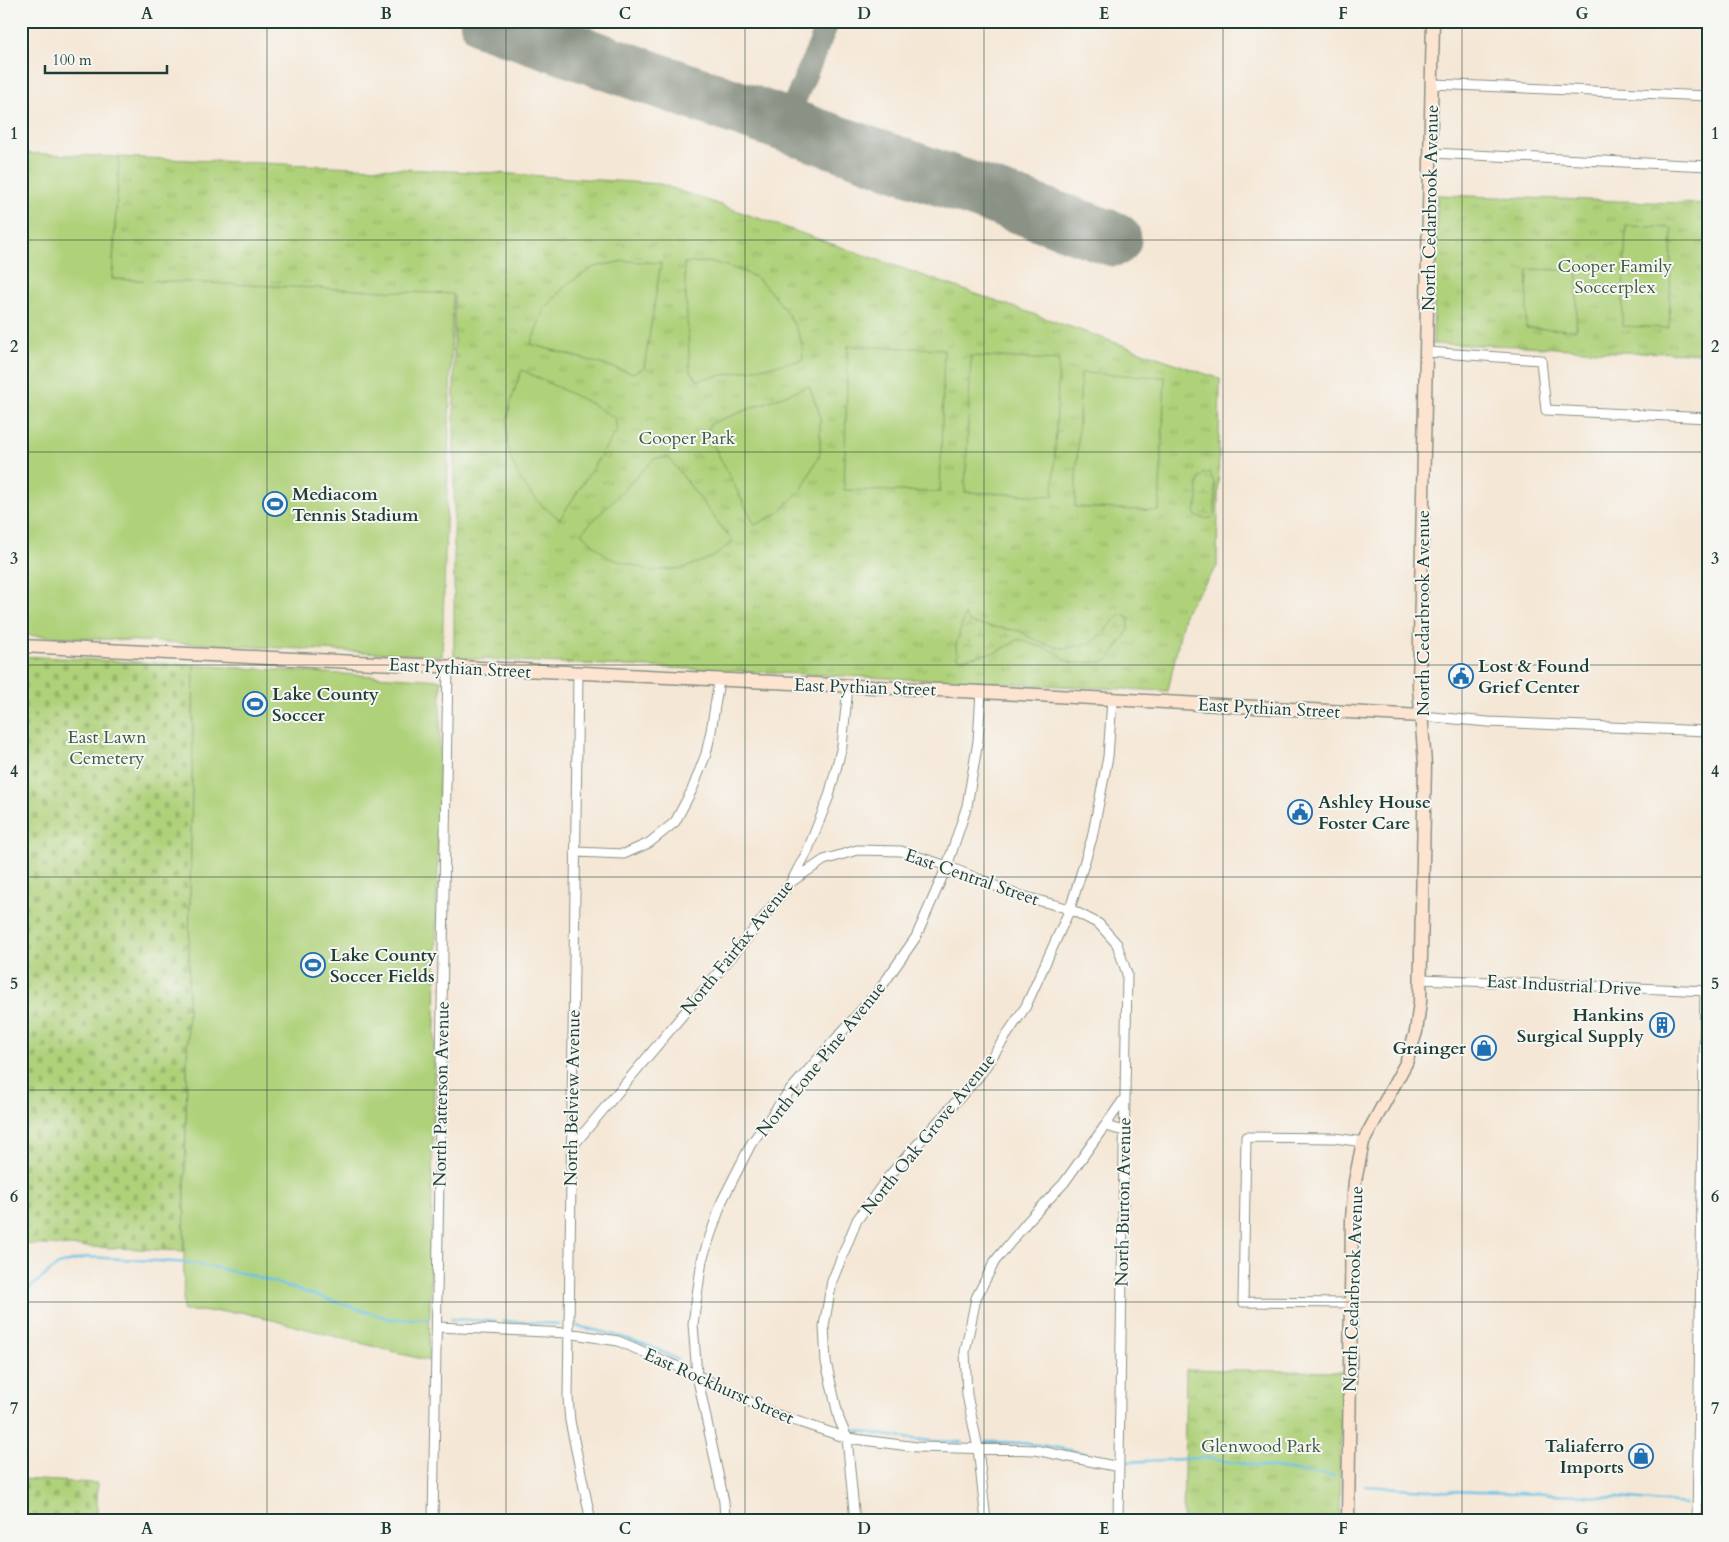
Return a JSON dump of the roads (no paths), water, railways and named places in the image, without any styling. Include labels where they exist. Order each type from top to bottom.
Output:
[{"type":"street","name":"North Cedarbrook Avenue","points":[[1348,1521],[1353,1198],[1363,1142],[1406,1063],[1412,1047],[1419,1016],[1425,764],[1419,687],[1434,21]]},
{"type":"street","points":[[1661,21],[1708,23]]},
{"type":"street","points":[[1433,84],[1708,96]]},
{"type":"street","points":[[1431,153],[1708,166]]},
{"type":"street","points":[[1427,352],[1541,360],[1546,410],[1708,418]]},
{"type":"street","name":"East Pythian Street","points":[[21,646],[981,692],[1422,716],[1488,722],[1708,732]]},
{"type":"street","name":"North Patterson Avenue","points":[[433,1521],[448,667]]},
{"type":"street","name":"North Belview Avenue","points":[[578,673],[568,1398],[570,1420],[591,1521]]},
{"type":"street","points":[[575,852],[624,854],[648,843],[675,822],[692,790],[706,754],[719,680]]},
{"type":"street","name":"North Fairfax Avenue","points":[[572,1147],[727,962],[791,882],[806,852],[829,796],[842,746],[848,687]]},
{"type":"street","name":"North Lone Pine Avenue","points":[[725,1521],[724,1502],[697,1375],[693,1324],[702,1260],[722,1201],[751,1144],[787,1094],[880,989],[916,937],[946,866],[967,806],[978,741],[981,692]]},
{"type":"street","name":"North Oak Grove Avenue","points":[[855,1521],[848,1438],[839,1419],[826,1362],[824,1326],[832,1281],[857,1220],[889,1176],[980,1075],[1026,1006],[1070,909],[1092,838],[1108,757],[1112,700]]},
{"type":"street","name":"East Central Street","points":[[791,882],[824,860],[857,850],[901,851],[946,866],[1015,894],[1070,909]]},
{"type":"street","points":[[806,852],[824,860]]},
{"type":"street","name":"North Burton Avenue","points":[[1070,909],[1099,924],[1117,944],[1127,974],[1118,1521]]},
{"type":"street","name":"East Industrial Drive","points":[[1421,979],[1706,991]]},
{"type":"street","points":[[1697,1521],[1706,991]]},
{"type":"street","points":[[986,1521],[978,1448],[967,1394],[965,1352],[976,1298],[995,1261],[1064,1183],[1124,1099]]},
{"type":"street","points":[[1105,1126],[1124,1131]]},
{"type":"street","points":[[1352,1303],[1243,1302],[1246,1138],[1335,1138],[1363,1142]]},
{"type":"street","name":"East Rockhurst Street","points":[[437,1328],[568,1333],[618,1342],[697,1375],[772,1412],[848,1438],[917,1447],[1035,1450],[1119,1467]]},
{"type":"waterway","points":[[21,1295],[58,1265],[87,1257],[191,1263],[251,1275],[390,1319],[428,1319]]},
{"type":"waterway","points":[[451,1319],[495,1321]]},
{"type":"waterway","points":[[503,1321],[559,1324]]},
{"type":"waterway","points":[[577,1326],[641,1343],[678,1360]]},
{"type":"waterway","points":[[748,1396],[822,1423]]},
{"type":"waterway","points":[[854,1430],[921,1440],[962,1442]]},
{"type":"waterway","points":[[986,1442],[1047,1446],[1106,1459]]},
{"type":"waterway","points":[[1126,1462],[1202,1458],[1334,1476]]},
{"type":"waterway","points":[[1365,1486],[1443,1491],[1584,1495],[1686,1504]]},
{"type":"place","name":"Mediacom Tennis Stadium","points":[[275,504]]},
{"type":"place","name":"Lost & Found Grief Center","points":[[1461,676]]},
{"type":"place","name":"Lake County Soccer","points":[[255,704]]},
{"type":"place","name":"Ashley House Foster Care","points":[[1300,812]]},
{"type":"place","name":"Lake County Soccer Fields","points":[[313,965]]},
{"type":"place","name":"Hankins Surgical Supply","points":[[1662,1025]]},
{"type":"place","name":"Grainger","points":[[1484,1048]]},
{"type":"place","name":"Taliaferro Imports","points":[[1641,1456]]},
{"type":"park label","name":"Cooper Family Soccerplex","points":[[1615,276]]},
{"type":"park label","name":"Cooper Park","points":[[687,438]]},
{"type":"park label","name":"East Lawn Cemetery","points":[[107,748]]},
{"type":"park label","name":"Glenwood Park","points":[[1261,1446]]}]
